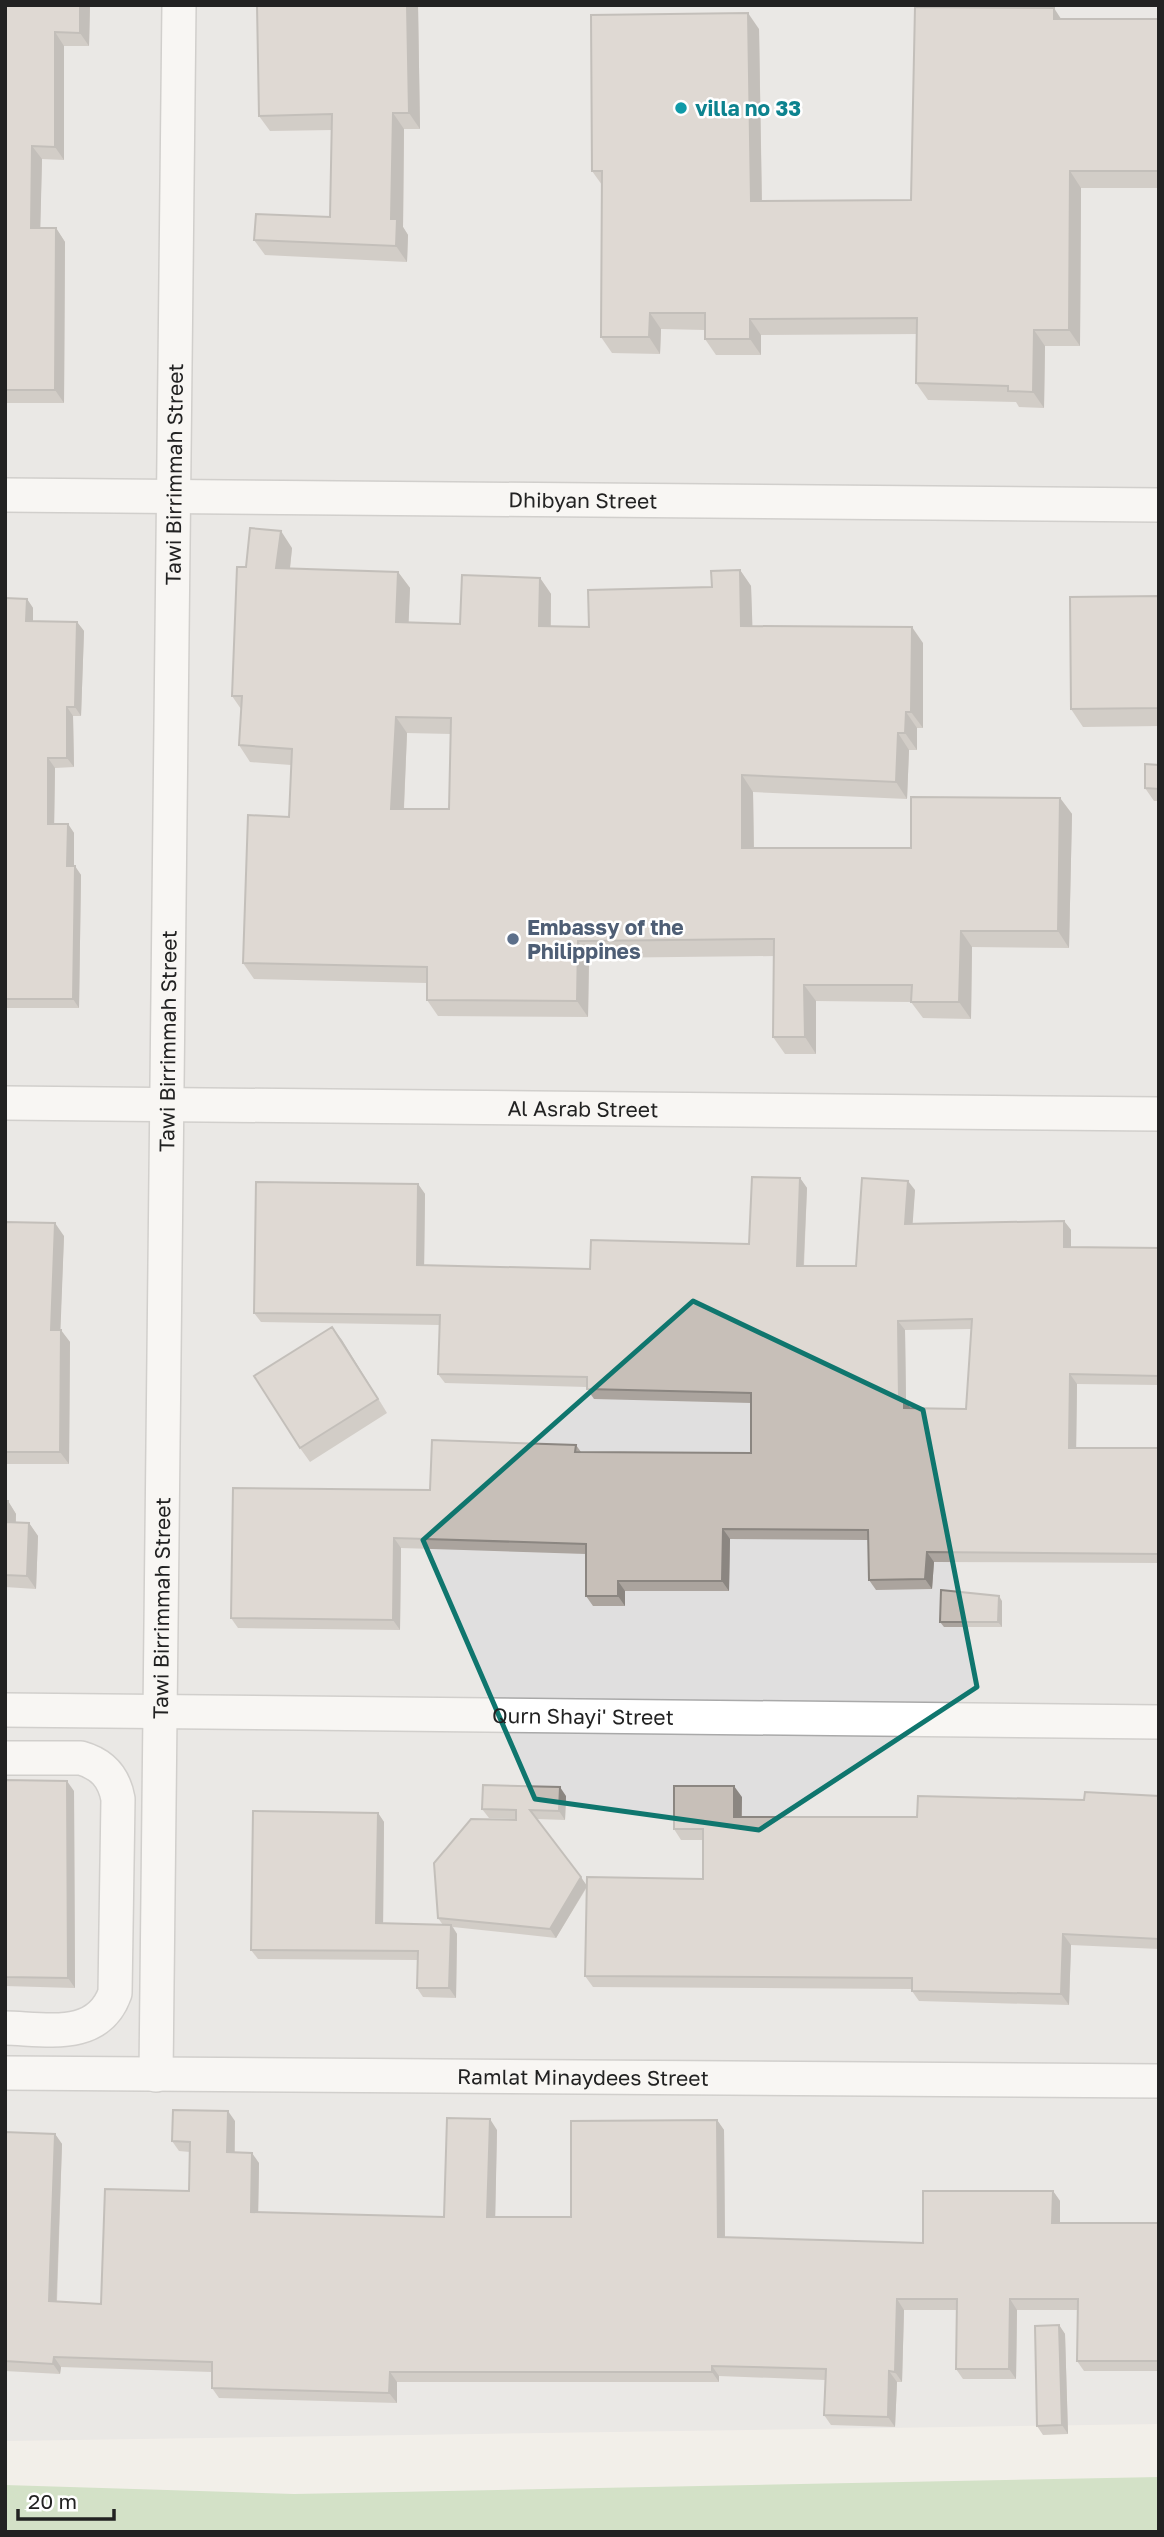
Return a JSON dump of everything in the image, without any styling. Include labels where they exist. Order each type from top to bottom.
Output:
[{"type":"street","name":"Tawi Birrimmah Street","points":[[156,2075],[179,5]]},
{"type":"street","name":"Dhibyan Street","points":[[5,495],[1159,505]]},
{"type":"street","name":"Al Asrab Street","points":[[5,1104],[1159,1114]]},
{"type":"street","name":"Qurn Shayi' Street","points":[[5,1710],[1159,1722]]},
{"type":"street","points":[[5,1758],[80,1758],[102,1768],[110,1777],[118,1799],[116,1993],[104,2015],[83,2028],[5,2028]]},
{"type":"street","points":[[116,1898],[158,1898]]},
{"type":"street","name":"Ramlat Minaydees Street","points":[[5,2073],[1159,2081]]},
{"type":"highlighted area","points":[[693,1301],[923,1410],[977,1687],[759,1830],[535,1799],[423,1540]]},
{"type":"shaded area","points":[[5,5],[1159,5],[1159,2424],[5,2441]]},
{"type":"green space","points":[[1159,2477],[1159,2532],[5,2532],[5,2485],[294,2494]]},
{"type":"building","points":[[5,5],[80,5],[80,33],[55,32],[55,147],[32,146],[31,228],[56,228],[55,390],[5,390]]},
{"type":"building","points":[[257,5],[407,5],[409,113],[393,113],[391,219],[397,219],[396,246],[254,240],[256,214],[330,217],[332,114],[259,116]]},
{"type":"building","points":[[915,7],[1054,8],[1054,19],[1159,19],[1159,171],[1070,171],[1069,330],[1034,330],[1033,392],[1008,391],[1008,386],[916,383],[917,318],[750,319],[750,339],[705,339],[705,313],[650,313],[649,337],[601,337],[602,171],[592,171],[591,15],[748,13],[751,201],[911,200]]},
{"type":"building","points":[[250,528],[281,531],[276,568],[398,572],[396,622],[460,624],[462,575],[540,578],[539,626],[589,627],[588,590],[712,587],[711,571],[740,570],[741,626],[912,627],[911,712],[906,712],[905,733],[898,733],[896,782],[742,775],[742,848],[911,848],[911,797],[1060,798],[1058,931],[961,931],[959,1002],[911,1002],[912,985],[804,985],[805,1037],[773,1037],[774,939],[578,941],[577,1001],[427,1000],[427,967],[243,963],[248,815],[289,817],[292,749],[239,745],[242,696],[232,696],[237,567],[246,567]],"holes":[[[396,717],[451,718],[449,809],[391,809]]]},
{"type":"building","points":[[1159,596],[1159,708],[1071,709],[1070,597]]},
{"type":"building","points":[[5,598],[27,599],[26,621],[77,622],[75,707],[67,707],[67,758],[48,758],[48,824],[68,824],[67,866],[75,866],[73,999],[5,999]]},
{"type":"building","points":[[1145,764],[1159,765],[1159,789],[1145,788]]},
{"type":"building","points":[[752,1177],[800,1178],[797,1266],[856,1266],[862,1178],[908,1181],[905,1224],[1064,1221],[1064,1247],[1159,1248],[1159,1376],[1070,1374],[1069,1448],[1159,1448],[1159,1554],[927,1552],[925,1579],[869,1580],[868,1530],[723,1529],[722,1581],[618,1581],[618,1596],[586,1596],[586,1544],[394,1538],[393,1620],[231,1618],[233,1488],[430,1490],[432,1440],[576,1445],[575,1452],[751,1453],[751,1393],[587,1389],[587,1377],[438,1374],[440,1315],[254,1313],[256,1182],[418,1184],[417,1265],[590,1269],[591,1240],[749,1244]],"holes":[[[972,1319],[966,1409],[904,1408],[904,1399],[899,1399],[898,1321]]]},
{"type":"building","points":[[5,1222],[55,1223],[51,1330],[61,1330],[60,1452],[5,1452]]},
{"type":"building","points":[[332,1327],[378,1399],[300,1448],[254,1376]]},
{"type":"building","points":[[5,1501],[8,1501],[6,1522],[29,1523],[27,1576],[5,1575]]},
{"type":"building","points":[[941,1590],[999,1596],[998,1622],[940,1622]]},
{"type":"building","points":[[5,1780],[67,1781],[68,1978],[5,1977]]},
{"type":"building","points":[[483,1785],[560,1787],[559,1811],[530,1810],[581,1877],[550,1929],[438,1918],[434,1863],[471,1819],[516,1820],[516,1810],[482,1809]]},
{"type":"building","points":[[674,1786],[734,1786],[734,1817],[917,1817],[918,1796],[1084,1800],[1085,1792],[1159,1796],[1159,1939],[1063,1934],[1061,1994],[912,1991],[912,1978],[585,1976],[587,1877],[703,1879],[703,1829],[674,1829]]},
{"type":"building","points":[[253,1811],[378,1813],[376,1923],[451,1925],[449,1988],[417,1988],[418,1951],[251,1950]]},
{"type":"building","points":[[173,2110],[228,2111],[227,2152],[252,2153],[251,2212],[444,2217],[447,2118],[490,2119],[487,2217],[571,2217],[571,2121],[717,2120],[718,2237],[923,2243],[923,2191],[1053,2191],[1052,2223],[1159,2223],[1159,2361],[1077,2361],[1078,2299],[1010,2299],[1009,2369],[956,2369],[957,2299],[897,2299],[895,2372],[889,2371],[888,2417],[824,2415],[826,2369],[712,2366],[712,2372],[390,2372],[389,2393],[212,2388],[212,2362],[54,2357],[53,2364],[5,2361],[5,2132],[55,2134],[49,2301],[101,2304],[105,2189],[189,2191],[190,2142],[172,2141]]},
{"type":"building","points":[[1059,2325],[1062,2425],[1037,2426],[1035,2326]]},
{"type":"place","name":"villa no 33","points":[[681,108]]},
{"type":"place","name":"Embassy of the Philippines","points":[[513,939]]}]
